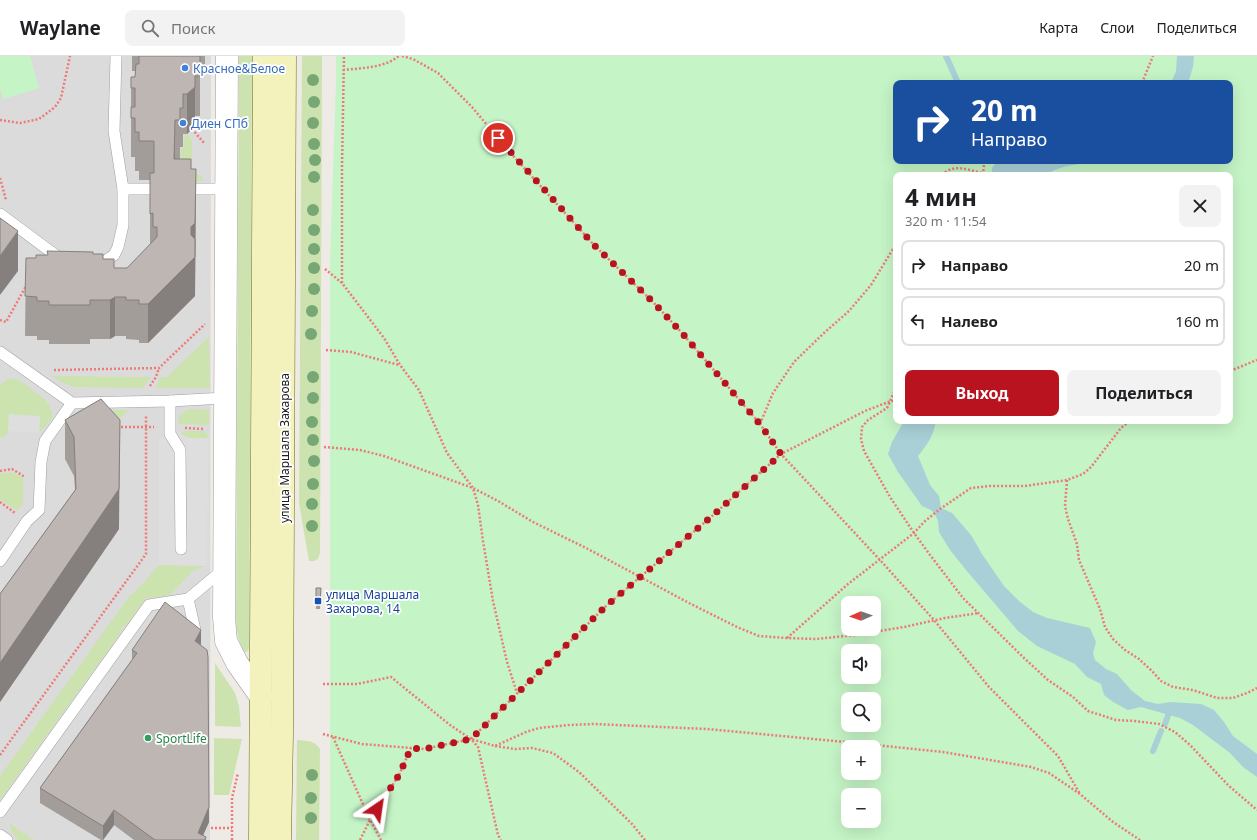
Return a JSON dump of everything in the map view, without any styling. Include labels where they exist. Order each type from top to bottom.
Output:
[{"type":"street","points":[[227,56],[224,617],[226,642],[237,663],[261,697]]},
{"type":"street","name":"улица Маршала Захарова","points":[[260,840],[264,56]]},
{"type":"street","name":"улица Маршала Захарова","points":[[280,840],[282,734],[285,56]]},
{"type":"lane","points":[[83,264],[90,266],[104,262],[114,255],[118,247],[123,225],[124,189],[114,131],[116,56]]},
{"type":"lane","points":[[124,189],[154,189]]},
{"type":"lane","points":[[174,189],[226,190]]},
{"type":"lane","points":[[0,214],[62,261],[69,262]]},
{"type":"lane","points":[[0,352],[72,403],[170,401],[225,398]]},
{"type":"lane","points":[[170,401],[170,434],[180,450],[181,549]]},
{"type":"lane","points":[[0,562],[27,521],[39,510],[41,462],[45,441],[72,403]]},
{"type":"lane","points":[[0,812],[149,605],[188,599],[224,568]]},
{"type":"lane","points":[[188,599],[195,630],[193,639]]},
{"type":"lane","points":[[0,835],[7,840]]},
{"type":"path","points":[[0,120],[20,123],[40,119],[55,107],[61,98],[70,56]]},
{"type":"path","points":[[342,283],[344,56]]},
{"type":"path","points":[[343,70],[382,65],[399,56]]},
{"type":"path","points":[[402,56],[413,59],[438,73],[472,107],[507,149],[594,245],[653,302],[682,333],[760,424],[781,454],[934,620],[988,687],[1058,756],[1080,794]]},
{"type":"path","points":[[1143,80],[1153,56]]},
{"type":"path","points":[[192,129],[197,135]]},
{"type":"path","points":[[944,172],[946,170],[960,168],[975,172]]},
{"type":"path","points":[[0,188],[4,192]]},
{"type":"path","points":[[760,424],[773,393],[794,362],[824,333],[849,312],[871,285],[893,249]]},
{"type":"path","points":[[325,269],[342,283],[384,338],[400,365],[419,390],[447,453],[473,488],[478,505],[493,601],[507,662],[516,693]]},
{"type":"path","points":[[0,320],[6,322],[30,280]]},
{"type":"path","points":[[149,388],[156,377],[159,368],[207,322]]},
{"type":"path","points":[[326,350],[351,352],[400,365]]},
{"type":"path","points":[[1233,371],[1257,360]]},
{"type":"path","points":[[54,370],[159,368]]},
{"type":"path","points":[[893,396],[887,408],[868,420],[862,427],[861,439],[864,451],[882,483],[914,533],[964,598],[1048,680],[1073,697],[1088,711],[1116,720],[1159,724],[1175,732],[1190,745],[1229,786],[1257,810]]},
{"type":"path","points":[[471,739],[606,606],[711,517],[781,454],[865,411],[891,401]]},
{"type":"path","points":[[0,755],[146,554],[146,410]]},
{"type":"path","points":[[786,638],[848,584],[914,533],[940,508],[971,488],[990,486],[1025,486],[1067,480],[1082,474],[1091,467],[1121,428],[1126,424]]},
{"type":"path","points":[[115,427],[170,427],[206,429]]},
{"type":"path","points":[[324,448],[360,450],[384,456],[473,488],[534,522],[737,627],[759,636],[816,638],[855,635],[978,613]]},
{"type":"path","points":[[0,470],[12,469],[25,477],[25,484]]},
{"type":"path","points":[[1067,480],[1065,506],[1079,560],[1100,609],[1105,627],[1113,639],[1152,671],[1161,681],[1172,687],[1193,690],[1217,698],[1233,698],[1257,688]]},
{"type":"path","points":[[323,684],[358,684],[391,677],[450,725],[471,739],[478,747],[498,835],[501,840]]},
{"type":"path","points":[[495,746],[526,732],[569,725],[594,724],[715,730],[921,749],[997,760],[1031,767],[1049,773],[1080,794],[1112,822],[1140,840]]},
{"type":"path","points":[[323,734],[362,744],[424,749],[471,739],[495,746],[515,749],[532,748],[553,753],[579,772],[645,840]]},
{"type":"path","points":[[333,736],[370,820],[381,840]]},
{"type":"path","points":[[360,840],[370,820],[399,775],[411,748]]},
{"type":"path","points":[[232,840],[232,798],[239,768]]},
{"type":"path","points":[[211,828],[232,828]]},
{"type":"shaded area","points":[[0,56],[211,56],[210,840],[0,840]]},
{"type":"shaded area","points":[[9,414],[40,416],[39,433],[8,431]]},
{"type":"shaded area","points":[[180,432],[188,438],[208,438],[207,566],[159,565],[159,437]]},
{"type":"green space","points":[[0,56],[30,56],[39,88],[3,99],[0,89]]},
{"type":"green space","points":[[239,56],[252,56],[249,648],[247,652],[245,652],[239,640],[236,619]]},
{"type":"green space","points":[[302,56],[322,56],[320,553],[318,559],[314,561],[309,561],[299,503]]},
{"type":"green space","points":[[336,56],[1257,56],[1257,840],[330,840],[330,262]]},
{"type":"green space","points":[[184,134],[187,134],[192,140],[192,170],[202,177],[202,181],[178,181],[181,168],[181,148],[184,148]]},
{"type":"green space","points":[[209,337],[210,388],[156,388],[160,377],[168,377]]},
{"type":"green space","points":[[51,376],[151,377],[142,388],[73,387]]},
{"type":"green space","points":[[10,378],[19,380],[32,389],[32,391],[40,395],[49,405],[52,419],[39,433],[40,416],[8,431],[5,436],[0,437],[0,385]]},
{"type":"green space","points":[[89,410],[129,410],[115,423]]},
{"type":"green space","points":[[186,410],[209,410],[209,425],[178,424],[179,416]]},
{"type":"green space","points":[[204,431],[208,435],[208,438],[189,437],[180,432]]},
{"type":"green space","points":[[13,472],[23,478],[23,504],[17,511],[0,499],[0,474]]},
{"type":"green space","points":[[159,565],[208,566],[193,571],[171,594],[146,598],[125,627],[123,626],[121,629],[122,631],[0,800],[0,776],[130,595],[134,593]]},
{"type":"green space","points":[[215,663],[235,693],[239,706],[241,727],[215,726]]},
{"type":"green space","points":[[214,738],[242,739],[229,795],[214,795]]},
{"type":"green space","points":[[297,740],[313,742],[320,749],[319,840],[296,840]]},
{"type":"green space","points":[[9,823],[34,840],[18,840],[12,832]]},
{"type":"water","points":[[1177,56],[1194,56],[1193,67],[1189,80],[1172,80],[1176,71]]},
{"type":"water","points":[[995,164],[1083,164],[1067,166],[1051,172],[992,172]]},
{"type":"water","points":[[902,424],[935,424],[930,440],[918,456],[930,485],[939,496],[941,508],[952,513],[971,535],[1004,586],[1033,612],[1047,618],[1090,628],[1096,642],[1093,653],[1095,660],[1106,669],[1117,674],[1131,690],[1145,701],[1158,704],[1170,702],[1201,704],[1214,710],[1233,736],[1257,754],[1257,777],[1243,767],[1230,753],[1193,725],[1180,718],[1141,707],[1128,710],[1113,702],[1104,695],[1101,684],[1087,677],[1075,664],[1037,646],[1018,631],[950,550],[939,532],[938,521],[935,514],[931,510],[922,506],[898,472],[888,454],[892,442]]},
{"type":"building","points":[[139,56],[200,56],[200,76],[195,76],[195,87],[187,94],[183,94],[183,108],[180,108],[180,120],[175,120],[174,159],[191,159],[191,169],[196,169],[195,223],[191,227],[191,235],[195,239],[195,257],[148,304],[139,304],[139,300],[126,300],[126,297],[115,297],[110,300],[90,300],[90,305],[49,305],[49,301],[37,301],[37,297],[25,296],[26,258],[36,258],[36,255],[48,255],[47,251],[93,252],[93,254],[103,254],[103,259],[114,259],[114,268],[127,268],[157,237],[157,227],[153,227],[153,213],[150,214],[150,173],[154,173],[154,141],[139,141],[139,132],[135,132],[135,118],[131,118],[131,107],[135,107],[135,88],[131,88],[131,77],[135,77],[136,64],[139,64]]},
{"type":"building","points":[[0,218],[18,231],[0,256]]},
{"type":"building","points":[[101,399],[120,420],[119,489],[0,663],[0,594],[76,489],[74,437],[65,420]]},
{"type":"building","points":[[316,588],[321,588],[320,604],[316,604]]},
{"type":"building","name":"SportLife","points":[[165,602],[201,630],[195,641],[207,650],[209,807],[198,833],[206,837],[205,840],[155,840],[114,810],[103,826],[40,788],[137,653],[132,650]]},
{"type":"waterway","points":[[946,56],[957,80]]},
{"type":"waterway","points":[[1165,724],[1170,710]]},
{"type":"waterway","points":[[1153,751],[1161,731]]},
{"type":"place","name":"Красное&Белое","points":[[185,68]]},
{"type":"place","name":"Диен СПб","points":[[183,123]]},
{"type":"place","name":"улица Маршала Захарова, 14","points":[[318,601]]},
{"type":"place","name":"SportLife","points":[[148,738]]},
{"type":"route","points":[[377,809],[399,775],[411,748],[424,749],[471,739],[606,606],[711,517],[781,454],[760,424],[682,333],[653,302],[625,277],[594,245],[498,138]]}]
